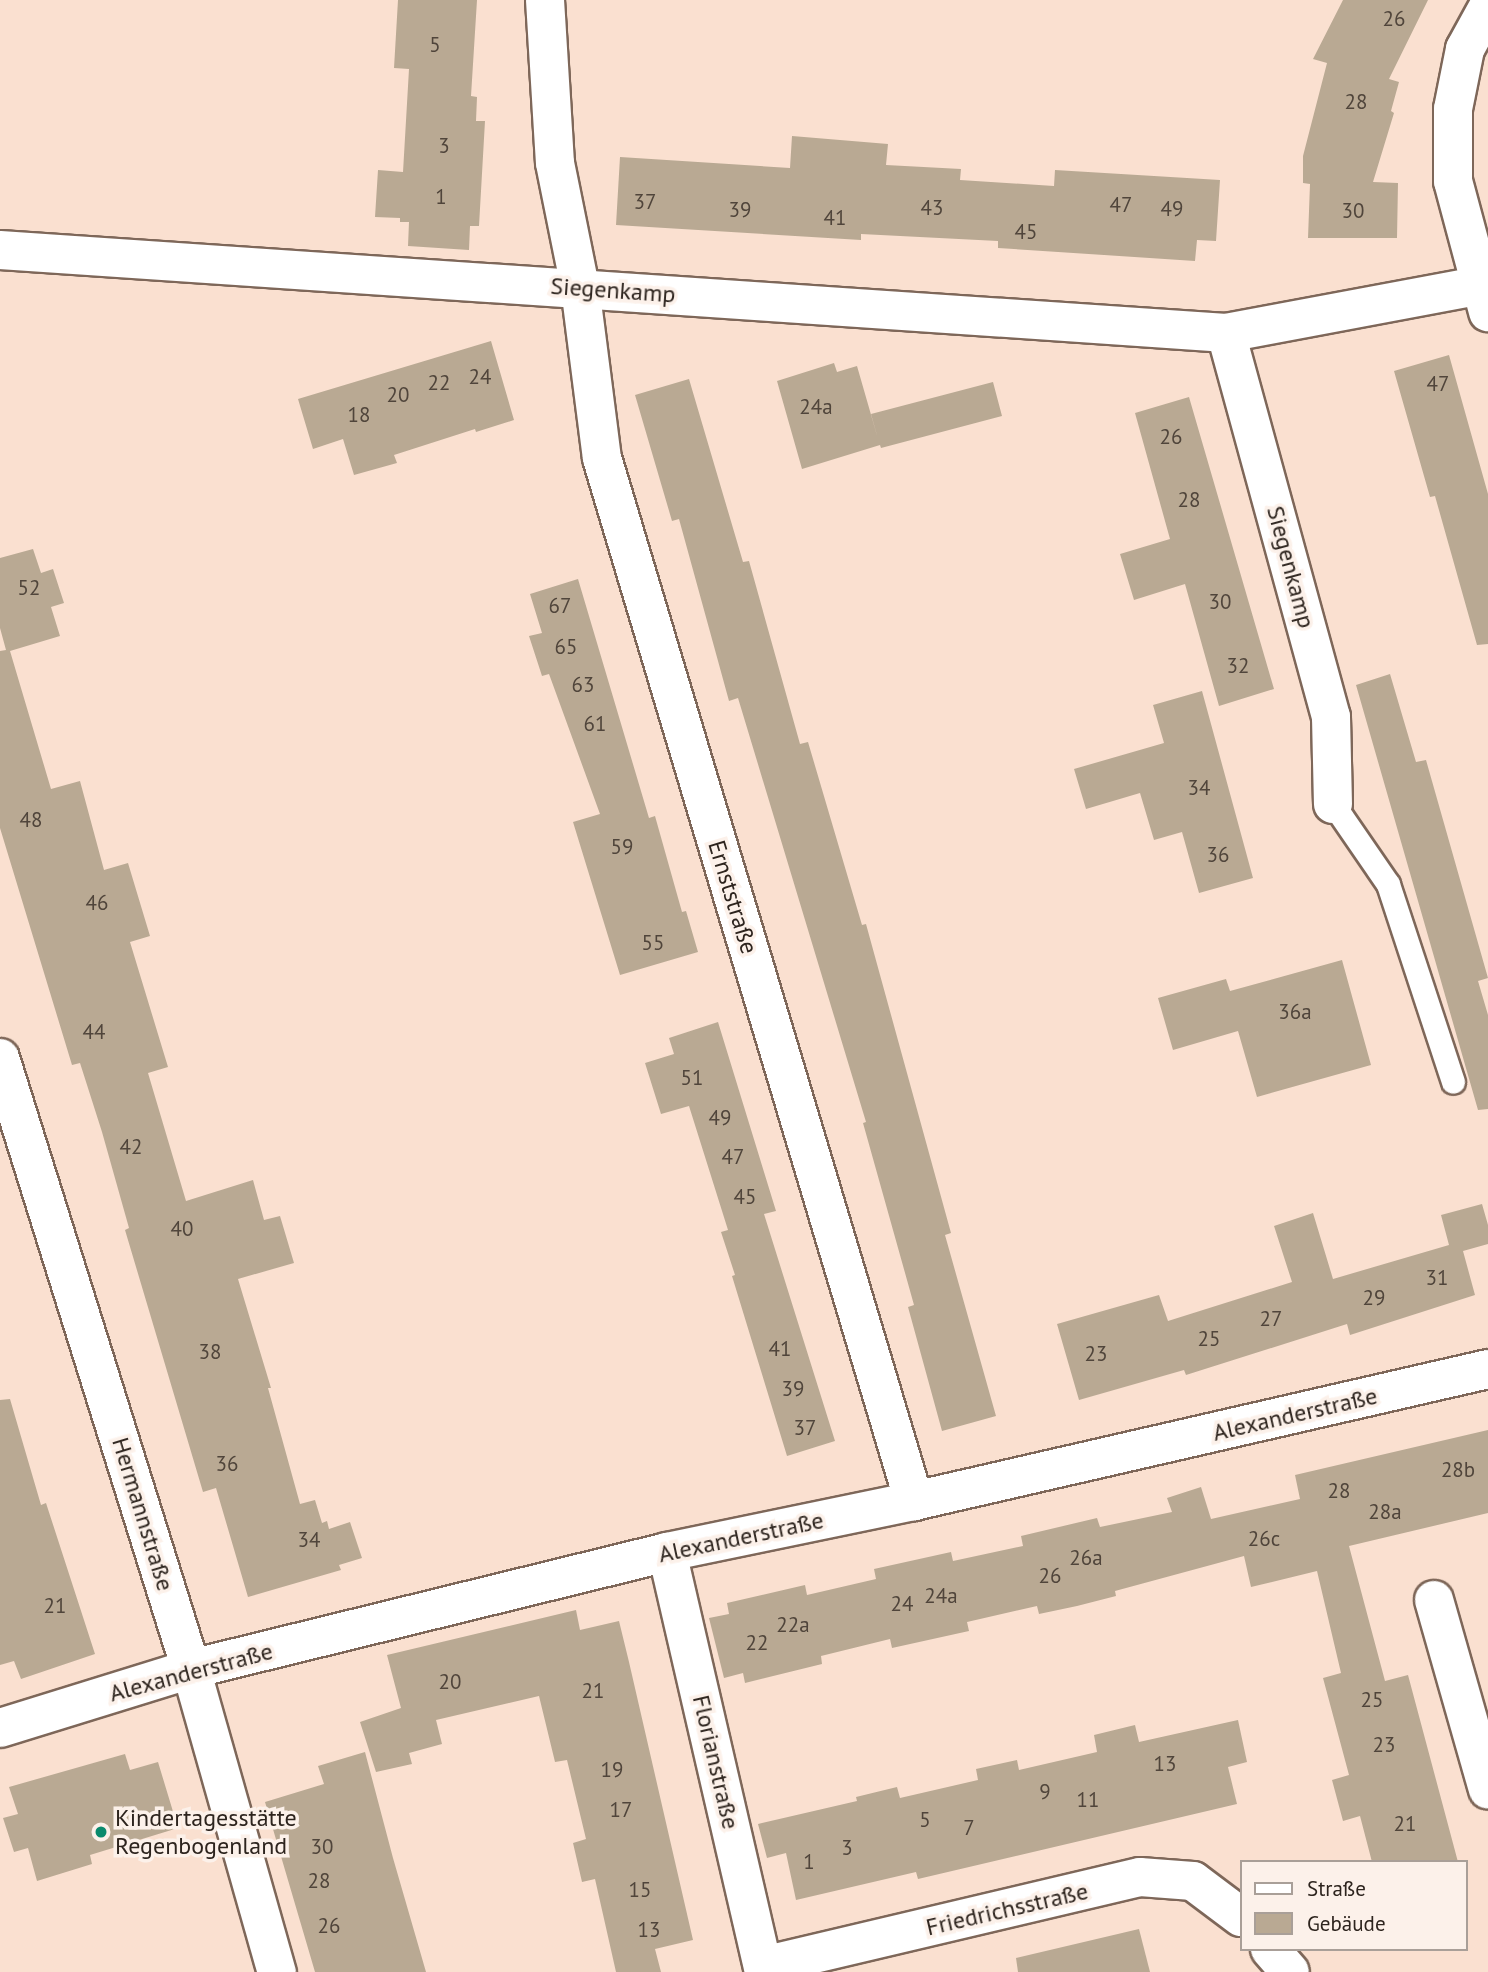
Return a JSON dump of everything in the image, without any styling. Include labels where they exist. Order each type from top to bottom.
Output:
[{"type":"street","name":"Ernststraße","points":[[545,0],[555,163],[580,287],[602,458],[914,1502]]},
{"type":"street","points":[[1486,294],[1453,181],[1453,109],[1465,48],[1488,7]]},
{"type":"street","name":"Siegenkamp","points":[[0,250],[580,287],[1226,333],[1486,294]]},
{"type":"street","name":"Siegenkamp","points":[[1226,333],[1331,717],[1333,804]]},
{"type":"street","name":"Hermannstraße","points":[[0,1058],[191,1669],[277,1972]]},
{"type":"street","name":"Alexanderstraße","points":[[0,1728],[191,1669],[667,1552],[914,1502],[1488,1369]]},
{"type":"street","name":"Florianstraße","points":[[667,1552],[764,1969]]},
{"type":"street","points":[[1434,1600],[1488,1789]]},
{"type":"street","name":"Friedrichsstraße","points":[[764,1969],[1140,1877],[1193,1881],[1240,1916]]},
{"type":"street","points":[[1272,1951],[1290,1972]]},
{"type":"lane","points":[[1333,804],[1388,884],[1452,1082]]},
{"type":"building","points":[[398,0],[477,0],[471,96],[477,97],[476,121],[485,121],[479,226],[470,226],[469,250],[408,246],[409,222],[400,222],[400,218],[375,217],[378,170],[403,172],[409,69],[394,68]]},
{"type":"building","points":[[1343,0],[1428,0],[1389,79],[1399,82],[1391,111],[1394,113],[1373,182],[1398,183],[1397,238],[1308,238],[1310,184],[1303,183],[1303,156],[1327,63],[1313,59]]},
{"type":"building","points":[[792,136],[888,144],[886,165],[961,169],[960,180],[1054,186],[1055,170],[1220,180],[1216,241],[1197,240],[1195,261],[998,248],[998,241],[861,234],[861,240],[616,225],[620,157],[790,168]]},
{"type":"building","points":[[491,341],[514,420],[476,432],[475,429],[394,455],[397,463],[354,475],[343,439],[313,449],[298,399]]},
{"type":"building","points":[[1449,355],[1488,494],[1488,644],[1477,645],[1435,496],[1430,497],[1394,371]]},
{"type":"building","points":[[834,363],[837,372],[857,366],[878,439],[871,414],[993,382],[1002,416],[881,448],[880,445],[802,469],[777,381]]},
{"type":"building","points":[[689,379],[743,562],[749,561],[800,744],[808,742],[862,925],[866,924],[951,1233],[945,1235],[996,1416],[942,1431],[908,1307],[914,1305],[863,1123],[866,1122],[738,698],[729,701],[679,519],[672,521],[635,395]]},
{"type":"building","points":[[1189,397],[1274,689],[1219,706],[1185,584],[1134,600],[1120,554],[1170,539],[1135,413]]},
{"type":"building","points":[[33,549],[41,573],[53,569],[64,603],[51,607],[60,636],[10,651],[51,789],[80,781],[104,870],[128,863],[150,936],[130,942],[168,1067],[148,1073],[186,1201],[253,1180],[264,1220],[280,1216],[294,1263],[238,1279],[271,1388],[268,1388],[300,1504],[315,1500],[322,1523],[327,1521],[329,1529],[350,1522],[362,1558],[339,1565],[341,1570],[248,1597],[216,1488],[203,1492],[125,1230],[129,1228],[102,1132],[80,1063],[72,1065],[0,828],[0,651],[6,650],[0,628],[0,558]]},
{"type":"building","points":[[578,579],[649,818],[655,816],[682,912],[686,911],[698,952],[620,975],[573,822],[600,814],[549,674],[542,676],[529,636],[542,633],[530,594]]},
{"type":"building","points":[[1390,674],[1416,762],[1426,760],[1488,978],[1478,981],[1488,1015],[1488,1109],[1478,1110],[1356,685]]},
{"type":"building","points":[[1202,691],[1253,878],[1199,893],[1182,832],[1154,840],[1140,793],[1086,809],[1074,769],[1164,743],[1153,705]]},
{"type":"building","points":[[1342,960],[1371,1065],[1257,1097],[1238,1031],[1173,1050],[1158,998],[1226,979],[1230,991]]},
{"type":"building","points":[[718,1022],[776,1211],[764,1214],[835,1441],[787,1456],[732,1276],[735,1275],[721,1232],[728,1230],[689,1106],[661,1114],[645,1063],[674,1054],[669,1038]]},
{"type":"building","points":[[1482,1204],[1488,1225],[1488,1244],[1463,1251],[1475,1295],[1350,1335],[1347,1324],[1186,1375],[1184,1370],[1079,1400],[1057,1324],[1159,1295],[1168,1321],[1292,1282],[1274,1226],[1313,1213],[1333,1279],[1449,1245],[1441,1215]]},
{"type":"building","points":[[10,1399],[41,1505],[46,1503],[95,1654],[21,1679],[14,1661],[0,1665],[0,1400]]},
{"type":"building","points":[[1488,1430],[1488,1513],[1349,1546],[1385,1681],[1408,1675],[1457,1860],[1371,1860],[1360,1816],[1343,1821],[1332,1780],[1349,1775],[1323,1678],[1341,1673],[1317,1571],[1251,1587],[1244,1556],[1115,1591],[1116,1596],[1077,1606],[1039,1614],[1037,1606],[967,1622],[969,1631],[892,1648],[890,1639],[821,1656],[822,1664],[745,1683],[743,1673],[724,1678],[709,1618],[729,1614],[727,1603],[805,1585],[807,1595],[876,1579],[874,1569],[951,1552],[953,1561],[1023,1546],[1021,1536],[1097,1518],[1100,1527],[1172,1512],[1167,1498],[1201,1487],[1211,1519],[1300,1499],[1295,1475]]},
{"type":"building","points":[[576,1610],[580,1630],[619,1621],[629,1662],[693,1940],[655,1949],[661,1972],[616,1972],[595,1879],[582,1882],[573,1843],[586,1839],[567,1760],[555,1762],[539,1696],[436,1720],[442,1744],[409,1753],[412,1764],[376,1772],[360,1722],[401,1708],[387,1655]]},
{"type":"building","points":[[1238,1720],[1247,1762],[1228,1767],[1237,1804],[918,1879],[916,1872],[796,1900],[786,1853],[767,1858],[758,1824],[857,1801],[856,1797],[897,1787],[900,1798],[978,1780],[976,1769],[1017,1760],[1019,1770],[1097,1752],[1094,1735],[1135,1725],[1139,1742]]},
{"type":"building","points":[[365,1752],[426,1972],[315,1972],[265,1802],[324,1784],[318,1766]]},
{"type":"building","points":[[125,1754],[130,1770],[158,1762],[178,1828],[90,1855],[92,1864],[37,1881],[28,1848],[14,1852],[3,1818],[18,1814],[9,1787]]},
{"type":"building","points":[[1139,1929],[1150,1972],[1018,1972],[1016,1958]]},
{"type":"place","name":"Kindertagesstätte Regenbogenland","points":[[101,1832]]}]
